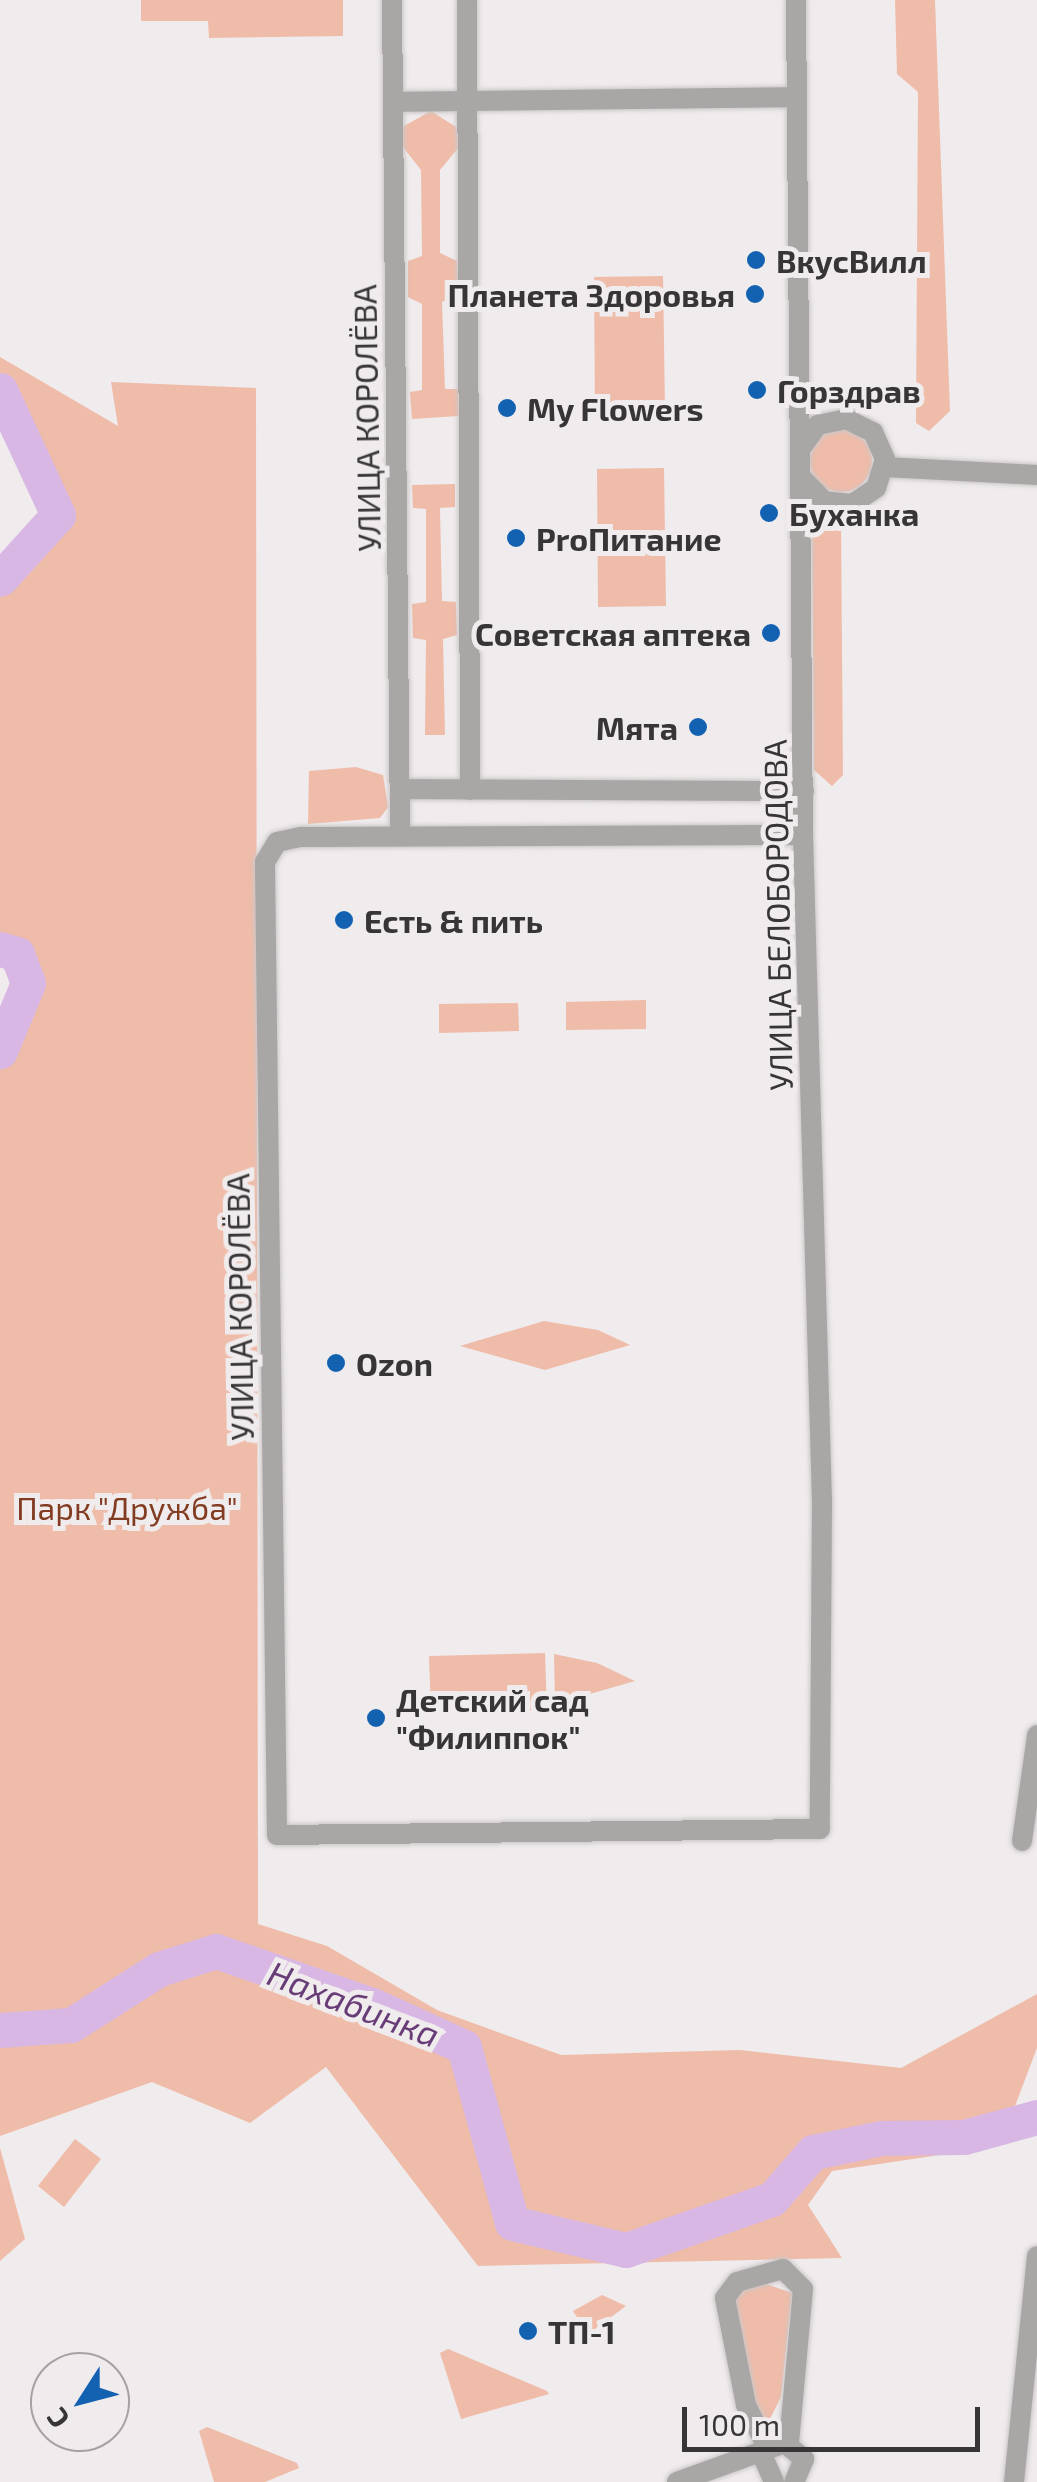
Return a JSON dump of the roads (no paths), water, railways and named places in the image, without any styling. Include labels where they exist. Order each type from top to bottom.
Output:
[{"type":"street","name":"УЛИЦА КОРОЛЁВА","points":[[277,1835],[266,862],[278,842],[400,834],[392,0]]},
{"type":"street","points":[[467,0],[470,790]]},
{"type":"street","name":"УЛИЦА БЕЛОБОРОДОВА","points":[[277,1835],[820,1829],[822,1502],[803,835],[796,0]]},
{"type":"street","points":[[393,102],[797,97]]},
{"type":"street","points":[[800,449],[824,422],[854,420],[878,438],[884,467],[871,494],[844,505],[818,498],[801,476]]},
{"type":"street","points":[[884,467],[1037,475]]},
{"type":"street","points":[[400,789],[804,791]]},
{"type":"street","points":[[400,834],[803,835]]},
{"type":"street","points":[[1022,1842],[1037,1735]]},
{"type":"street","points":[[1014,2482],[1037,2256]]},
{"type":"street","points":[[766,2481],[774,2450],[803,2289],[783,2269],[737,2282],[725,2298],[746,2405],[774,2450]]},
{"type":"street","points":[[677,2482],[774,2450],[804,2460],[794,2482]]},
{"type":"waterway","name":"Нахабинка","points":[[0,390],[58,515],[0,579]]},
{"type":"waterway","name":"Нахабинка","points":[[0,949],[17,954],[28,983],[0,1051]]},
{"type":"waterway","name":"Нахабинка","points":[[0,2030],[71,2025],[159,1969],[216,1951],[372,2005],[464,2047],[512,2223],[626,2250],[772,2199],[813,2152],[881,2138],[964,2137],[1037,2117]]},
{"type":"place","name":"ВкусВилл","points":[[756,260]]},
{"type":"place","name":"Планета Здоровья","points":[[755,294]]},
{"type":"place","name":"Горздрав","points":[[757,390]]},
{"type":"place","name":"My Flowers","points":[[507,408]]},
{"type":"place","name":"Буханка","points":[[769,513]]},
{"type":"place","name":"ProПитание","points":[[516,538]]},
{"type":"place","name":"Советская аптека","points":[[771,633]]},
{"type":"place","name":"Мята","points":[[698,727]]},
{"type":"place","name":"Есть & пить","points":[[344,920]]},
{"type":"place","name":"Ozon","points":[[336,1363]]},
{"type":"place","name":"Детский сад \"Филиппок\"","points":[[376,1718]]},
{"type":"place","name":"ТП-1","points":[[528,2331]]},
{"type":"park label","name":"Парк \"Дружба\"","points":[[127,1507]]}]
